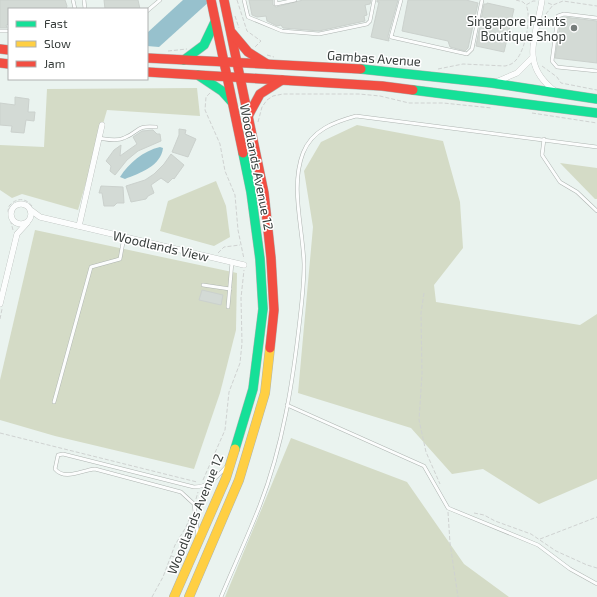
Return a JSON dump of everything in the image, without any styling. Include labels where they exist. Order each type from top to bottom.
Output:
[{"type":"main road","name":"Woodlands Avenue 12","points":[[174,597],[226,478],[253,389],[263,309],[260,259],[251,192],[211,0]]},
{"type":"main road","name":"Woodlands Avenue 12","points":[[189,597],[239,480],[265,393],[274,310],[272,258],[264,193],[239,77],[235,31],[224,0]]},
{"type":"main road","points":[[184,60],[201,50],[208,40],[215,22]]},
{"type":"main road","points":[[235,31],[248,52],[270,65]]},
{"type":"main road","name":"Gambas Avenue","points":[[148,58],[382,70],[492,83],[597,99]]},
{"type":"main road","name":"Gambas Avenue","points":[[148,72],[382,86],[597,113]]},
{"type":"main road","points":[[197,74],[222,91],[231,101]]},
{"type":"main road","points":[[248,118],[259,93],[263,89],[284,79]]},
{"type":"main road","points":[[191,560],[208,554]]},
{"type":"street","points":[[542,1],[532,58],[538,76],[556,92]]},
{"type":"street","points":[[492,83],[503,81],[517,73],[532,58]]},
{"type":"street","points":[[79,226],[102,125]]},
{"type":"street","name":"Woodlands View","points":[[2,304],[1,295],[17,234],[11,214],[15,205],[24,204],[30,207],[32,211],[40,217],[244,265]]},
{"type":"street","name":"Woodlands View","points":[[17,234],[29,221],[32,211]]},
{"type":"street","name":"Woodlands View","points":[[14,221],[19,224],[40,217]]},
{"type":"lane","points":[[148,10],[160,0]]},
{"type":"lane","points":[[244,0],[246,13],[252,20],[282,31],[311,35],[367,24],[370,21],[374,0]]},
{"type":"lane","points":[[276,0],[276,4],[295,0]]},
{"type":"lane","points":[[401,0],[391,37],[467,54],[472,49],[482,0]]},
{"type":"lane","points":[[597,18],[564,14],[558,16],[552,61],[557,67],[597,71]]},
{"type":"lane","points":[[221,597],[261,504],[278,449],[287,405],[300,318],[304,265],[297,186],[300,164],[304,151],[311,140],[330,124],[356,116],[597,148]]},
{"type":"lane","points":[[98,138],[120,139],[141,127],[156,127]]},
{"type":"lane","points":[[544,140],[542,155],[560,182],[577,192],[597,212]]},
{"type":"lane","points":[[54,402],[91,267],[120,259],[124,237]]},
{"type":"lane","points":[[228,307],[232,262]]},
{"type":"lane","points":[[203,285],[230,289]]},
{"type":"lane","points":[[287,405],[424,466],[448,508],[538,545],[570,570],[597,584]]},
{"type":"lane","points":[[198,542],[194,504],[181,492],[95,469],[65,474],[55,469],[58,456],[63,454],[189,486],[200,487],[213,481],[230,464]]},
{"type":"path","points":[[237,0],[247,31],[261,41],[253,49]]},
{"type":"path","points":[[511,64],[516,60],[523,47],[529,15],[526,5],[523,2],[516,0]]},
{"type":"path","points":[[526,5],[533,1],[542,1],[553,5]]},
{"type":"path","points":[[545,15],[553,5],[563,1],[597,6]]},
{"type":"path","points":[[235,12],[235,31]]},
{"type":"path","points":[[163,51],[190,48]]},
{"type":"path","points":[[541,65],[558,77],[561,83],[597,90]]},
{"type":"path","points":[[0,433],[202,483],[225,430],[229,392],[240,363],[242,318],[240,298],[244,265],[238,230],[235,195],[225,171],[220,144],[205,110],[206,98],[214,89]]},
{"type":"path","points":[[259,93],[267,100],[273,96],[283,94],[359,94],[380,96],[409,103],[443,103],[497,108]]},
{"type":"path","points":[[528,112],[597,124]]},
{"type":"path","points":[[424,293],[421,313],[422,374],[419,420],[426,452],[442,489]]},
{"type":"path","points":[[0,319],[2,304]]},
{"type":"path","points":[[152,597],[163,577],[175,545],[186,527],[200,487]]},
{"type":"path","points":[[448,508],[450,543],[458,597]]},
{"type":"path","points":[[472,513],[484,515],[494,522],[517,528],[540,539],[556,551],[586,565],[597,568]]},
{"type":"path","points":[[540,539],[597,517]]},
{"type":"green space","points":[[197,88],[200,116],[107,110],[78,210],[22,194],[12,198],[0,190],[0,145],[44,147],[47,89]]},
{"type":"green space","points":[[357,125],[443,141],[460,202],[463,248],[434,285],[436,302],[580,325],[597,314],[597,479],[539,504],[483,469],[452,474],[411,428],[298,393],[313,227],[304,171],[321,142]]},
{"type":"green space","points":[[560,163],[597,168],[597,199],[595,199]]},
{"type":"green space","points":[[216,181],[226,206],[230,237],[214,246],[160,231],[168,201]]},
{"type":"green space","points":[[35,230],[237,273],[236,330],[220,393],[194,469],[55,436],[0,420],[0,380]]},
{"type":"green space","points":[[291,438],[407,482],[464,564],[509,597],[225,597]]},
{"type":"water","points":[[183,0],[211,0],[159,47],[148,46],[148,32]]},
{"type":"water","points":[[160,147],[163,148],[158,160],[149,168],[125,179],[120,177],[137,158],[148,151]]},
{"type":"building","points":[[0,0],[65,0],[66,8],[8,8],[7,28],[0,28]]},
{"type":"building","points":[[104,0],[138,0],[140,8],[105,8]]},
{"type":"building","points":[[249,0],[273,0],[273,5],[276,7],[303,0],[371,0],[370,4],[365,5],[367,15],[364,16],[365,21],[319,31],[283,28],[281,25],[277,26],[267,21],[266,16],[257,17],[252,15]]},
{"type":"building","points":[[377,0],[398,0],[388,36],[389,41],[371,37],[379,2],[377,2]]},
{"type":"building","points":[[408,0],[466,0],[478,3],[468,48],[465,51],[450,47],[448,41],[402,31]]},
{"type":"building","points":[[487,3],[514,9],[504,52],[476,46],[484,4]]},
{"type":"building","points":[[564,17],[597,21],[597,63],[555,58],[561,18]]},
{"type":"building","points":[[15,97],[29,99],[28,112],[35,112],[34,121],[26,120],[24,133],[11,132],[12,126],[0,125],[0,103],[15,105]]},
{"type":"building","points":[[179,129],[186,130],[185,134],[196,139],[188,157],[172,152],[179,135]]},
{"type":"building","points":[[153,130],[157,134],[160,134],[161,141],[138,151],[127,160],[115,175],[110,171],[111,166],[106,161],[114,150],[121,145],[120,156],[137,144],[133,137],[142,131]]},
{"type":"building","points":[[171,154],[184,165],[174,179],[173,178],[168,183],[161,178],[151,185],[154,193],[146,199],[131,202],[126,186],[145,180],[154,174]]},
{"type":"building","points":[[101,186],[123,187],[124,203],[117,203],[114,206],[104,206],[102,193],[99,193]]},
{"type":"building","points":[[202,290],[223,295],[221,305],[199,300]]},
{"type":"traffic: fast","points":[[184,60],[204,45],[215,22]]},
{"type":"traffic: fast","points":[[361,69],[492,83],[597,99]]},
{"type":"traffic: fast","points":[[198,75],[222,91],[231,101]]},
{"type":"traffic: fast","points":[[413,90],[597,113]]},
{"type":"traffic: fast","points":[[235,449],[253,389],[263,309],[260,259],[251,192],[243,153]]},
{"type":"traffic: slow","points":[[189,597],[239,480],[265,393],[270,348]]},
{"type":"traffic: slow","points":[[174,597],[226,478],[235,449]]},
{"type":"traffic: jam","points":[[211,0],[243,153]]},
{"type":"traffic: jam","points":[[224,0],[264,193],[271,258],[274,310],[270,348]]},
{"type":"traffic: jam","points":[[232,33],[248,52],[267,64]]},
{"type":"traffic: jam","points":[[0,49],[8,50]]},
{"type":"traffic: jam","points":[[148,58],[361,69]]},
{"type":"traffic: jam","points":[[0,63],[8,64]]},
{"type":"traffic: jam","points":[[148,72],[382,86],[413,90]]},
{"type":"traffic: jam","points":[[247,118],[260,94],[282,80]]},
{"type":"place","name":"Singapore Paints Boutique Shop","points":[[574,28]]}]
